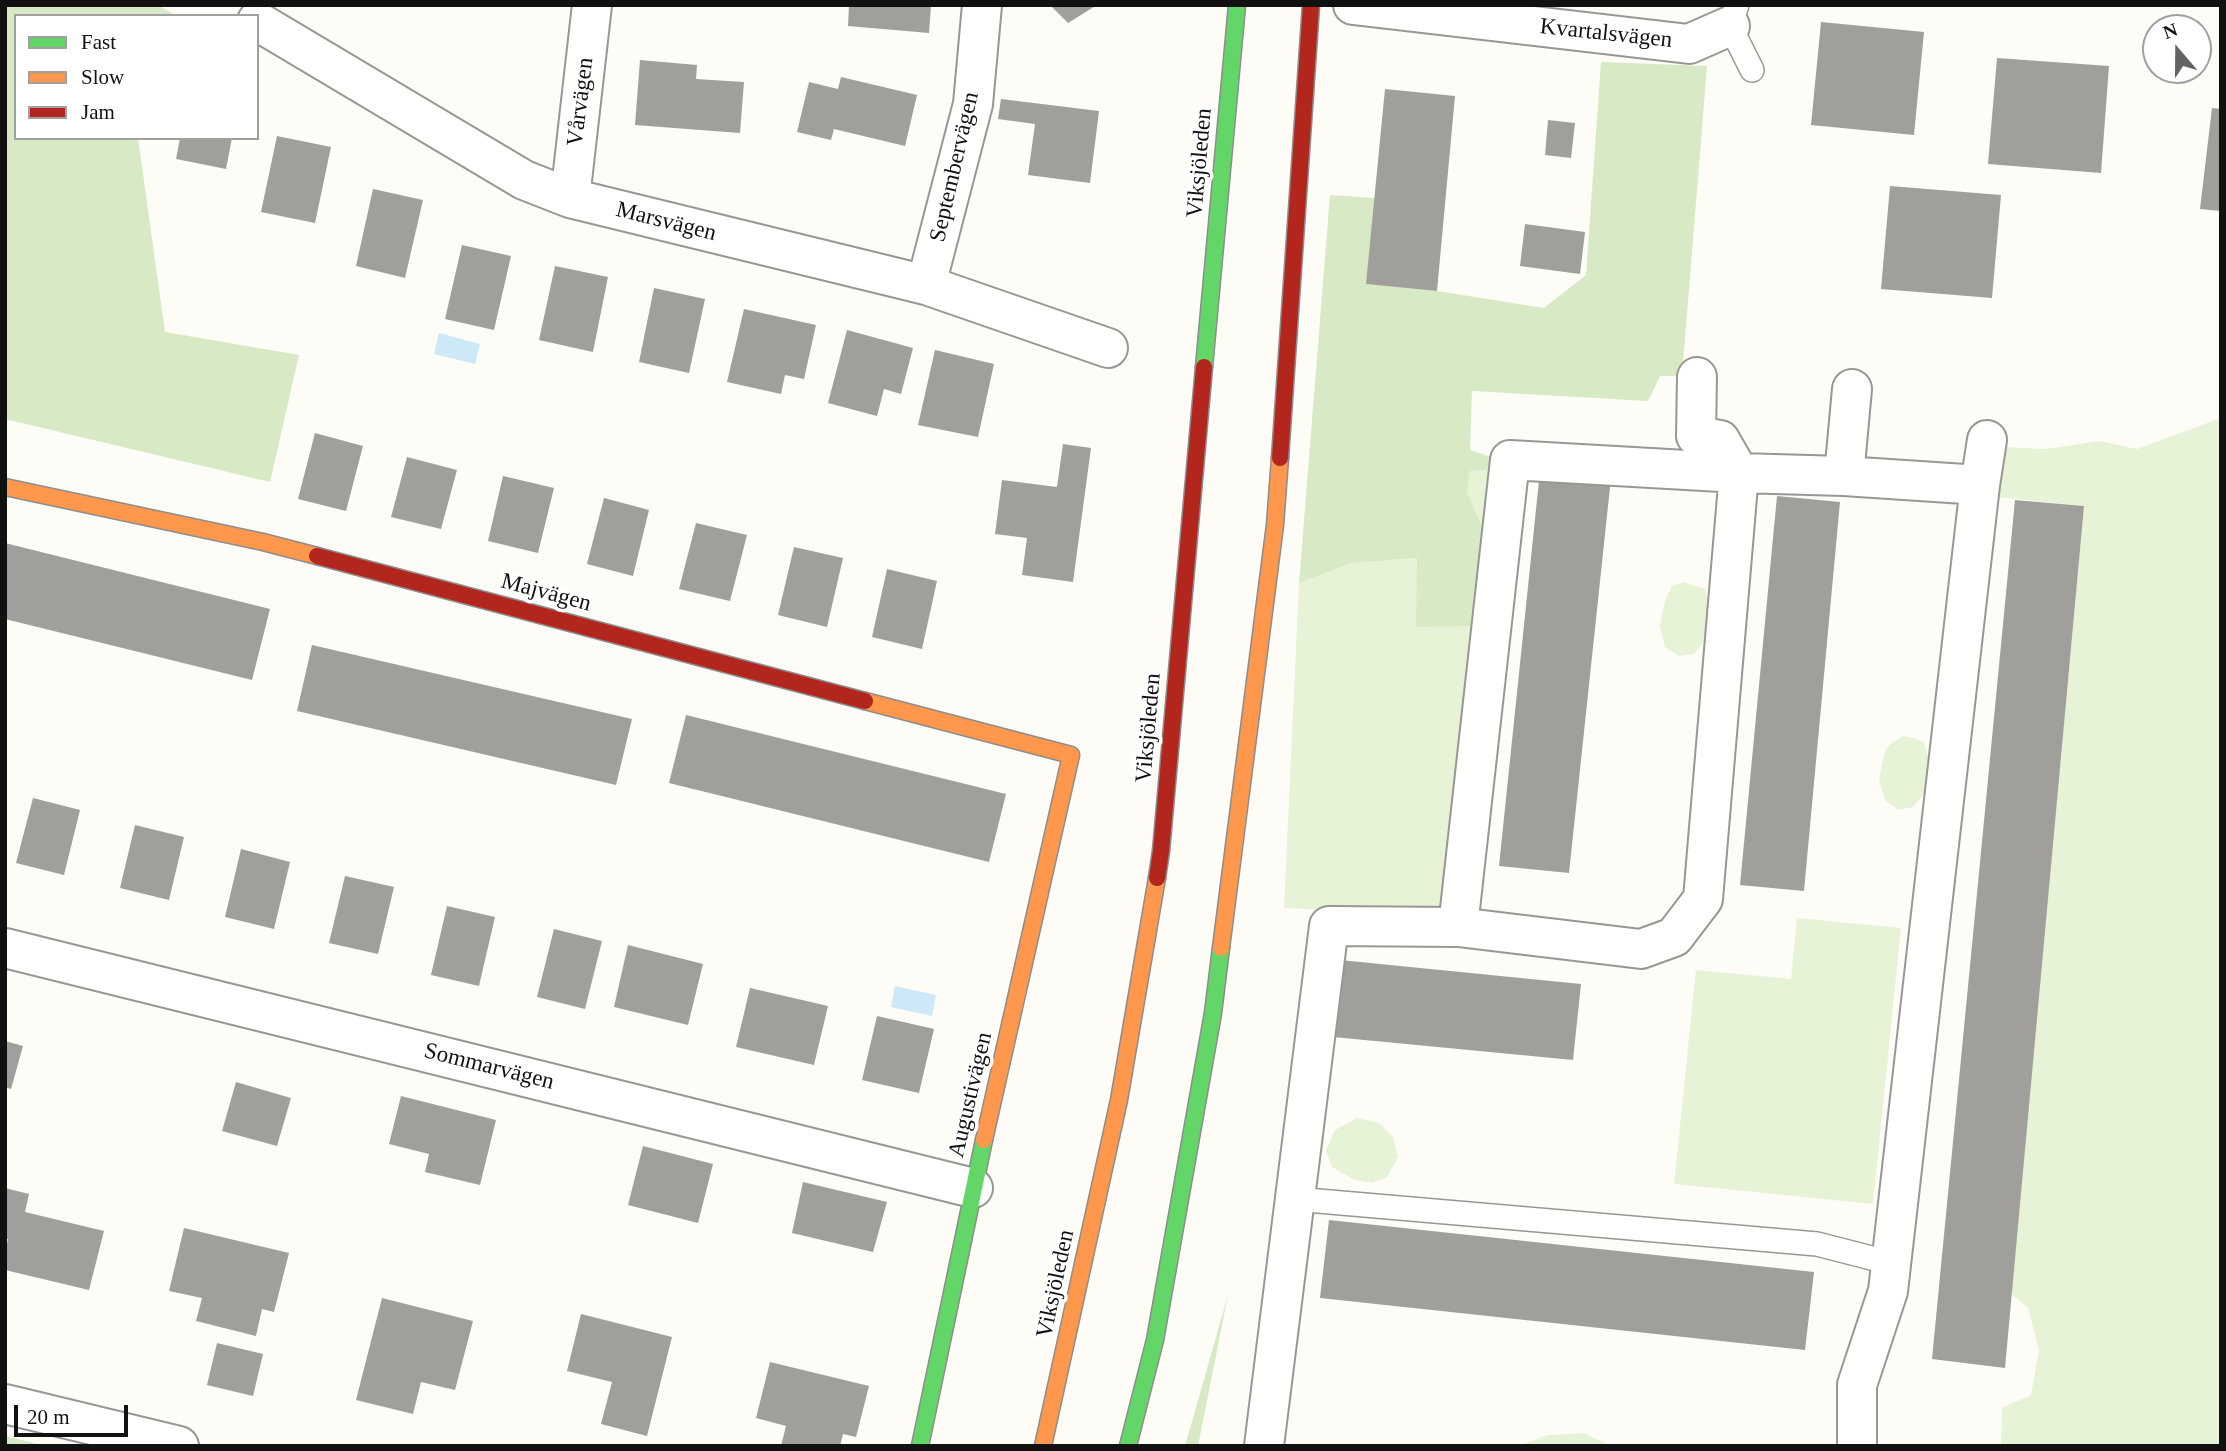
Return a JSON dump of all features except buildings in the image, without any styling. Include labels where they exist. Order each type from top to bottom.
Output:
[{"type":"main road","name":"Viksjöleden","points":[[1043,1446],[1119,1100],[1161,851],[1237,5]]},
{"type":"main road","points":[[1128,1446],[1156,1340],[1213,1013],[1275,525],[1311,5]]},
{"type":"main road","name":"Majvägen","points":[[5,487],[263,542],[1071,755]]},
{"type":"main road","name":"Augustivägen","points":[[920,1446],[973,1188],[1071,755]]},
{"type":"street","name":"Vårvägen","points":[[570,198],[592,5]]},
{"type":"street","name":"Septembervägen","points":[[926,285],[973,104],[982,5]]},
{"type":"street","name":"Kvartalsvägen","points":[[1353,5],[1689,44],[1734,16]]},
{"type":"street","name":"Marsvägen","points":[[259,22],[524,180],[570,198],[926,285],[1108,348]]},
{"type":"street","points":[[1264,1446],[1329,926],[1458,927],[1641,948],[1674,937],[1703,900],[1739,473],[1720,440],[1696,436],[1697,377]]},
{"type":"street","points":[[1844,476],[1852,389]]},
{"type":"street","points":[[1857,1446],[1857,1385],[1888,1291],[1987,440]]},
{"type":"street","points":[[1458,927],[1510,460],[1980,485]]},
{"type":"street","name":"Sommarvägen","points":[[5,948],[973,1188]]},
{"type":"street","points":[[5,1404],[179,1446]]},
{"type":"lane","name":"Kvartalsvägen","points":[[1734,16],[1752,70]]},
{"type":"lane","points":[[1295,1199],[1817,1244],[1891,1263]]},
{"type":"green space","points":[[5,5],[157,5],[173,14],[14,14],[14,140],[138,140],[165,332],[299,355],[270,482],[5,419]]},
{"type":"green space","points":[[1601,62],[1707,66],[1682,376],[1660,376],[1648,401],[1472,391],[1470,450],[1498,459],[1497,469],[1470,471],[1467,493],[1486,536],[1476,626],[1416,627],[1417,558],[1352,563],[1299,583],[1330,195],[1375,198],[1367,284],[1437,291],[1544,308],[1586,275]]},
{"type":"green space","points":[[2221,418],[2221,1446],[2001,1446],[2002,1408],[2031,1395],[2039,1350],[2028,1308],[2011,1294],[2084,506],[1985,496],[1978,446],[2046,449],[2099,441],[2137,449]]},
{"type":"green space","points":[[1497,469],[1456,917],[1284,908],[1299,583],[1352,563],[1418,558],[1486,536],[1467,494],[1470,471]]},
{"type":"green space","points":[[1683,582],[1705,589],[1712,617],[1709,635],[1694,654],[1679,656],[1665,647],[1660,626],[1665,601],[1672,586]]},
{"type":"green space","points":[[1903,736],[1924,742],[1931,770],[1928,789],[1913,807],[1898,810],[1885,800],[1879,780],[1884,754],[1889,745]]},
{"type":"green space","points":[[1797,918],[1901,928],[1873,1204],[1674,1184],[1696,970],[1791,979]]},
{"type":"green space","points":[[1357,1118],[1379,1123],[1393,1137],[1398,1157],[1387,1177],[1372,1183],[1355,1180],[1332,1167],[1326,1150],[1335,1130]]},
{"type":"green space","points":[[1228,1295],[1198,1446],[1185,1446]]},
{"type":"green space","points":[[1584,1433],[1612,1446],[1519,1446],[1547,1435]]},
{"type":"green space","points":[[5,1436],[46,1446],[5,1446]]},
{"type":"water","points":[[439,333],[480,344],[475,364],[434,354]]},
{"type":"water","points":[[895,986],[936,995],[932,1016],[891,1007]]},
{"type":"traffic: fast","points":[[1204,367],[1237,5]]},
{"type":"traffic: fast","points":[[1128,1446],[1155,1340],[1213,1013],[1221,948]]},
{"type":"traffic: fast","points":[[920,1446],[984,1140]]},
{"type":"traffic: slow","points":[[1221,948],[1275,525],[1280,458]]},
{"type":"traffic: slow","points":[[5,487],[317,556]]},
{"type":"traffic: slow","points":[[865,701],[1071,755],[984,1140]]},
{"type":"traffic: slow","points":[[1043,1446],[1119,1100],[1157,878]]},
{"type":"traffic: jam","points":[[1280,458],[1311,5]]},
{"type":"traffic: jam","points":[[1157,878],[1204,367]]},
{"type":"traffic: jam","points":[[317,556],[865,701]]}]
